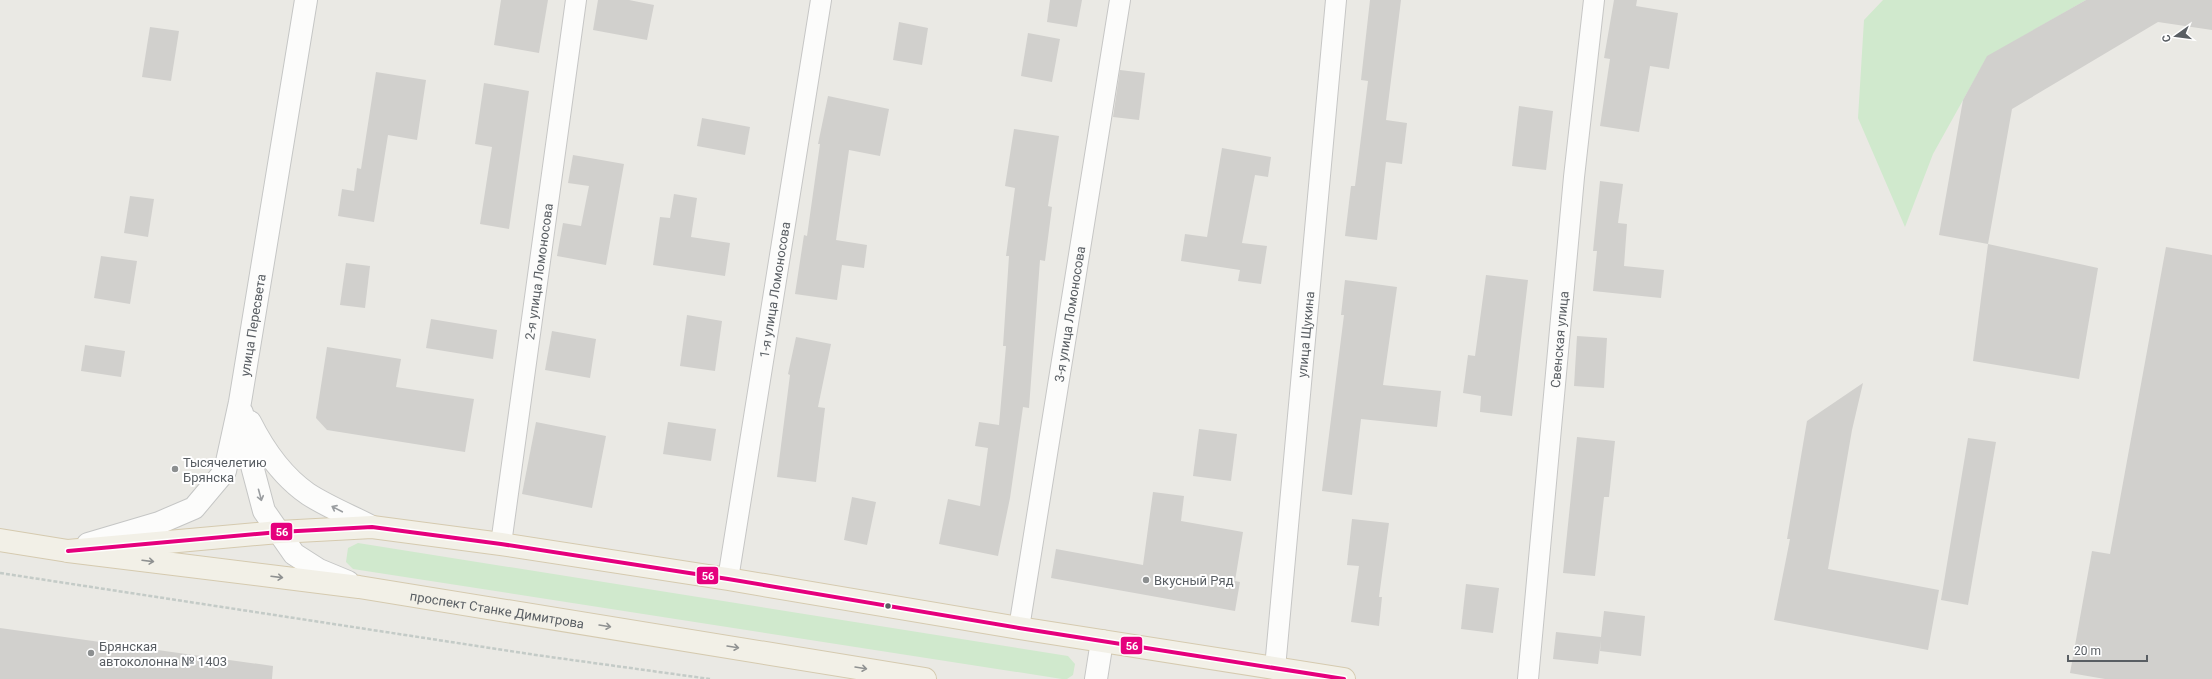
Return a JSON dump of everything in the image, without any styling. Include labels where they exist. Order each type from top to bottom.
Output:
[{"type":"main road","name":"улица Пересвета","points":[[68,551],[158,523],[194,508],[225,471],[240,402],[306,0]]},
{"type":"main road","points":[[240,402],[264,448],[286,475],[308,494],[372,527]]},
{"type":"main road","points":[[240,402],[251,462],[264,511],[294,554],[318,570],[359,587]]},
{"type":"main road","name":"проспект Станке Димитрова","points":[[68,551],[279,532],[372,527],[501,544],[728,578],[1019,628],[1344,679]]},
{"type":"main road","name":"проспект Станке Димитрова","points":[[0,540],[68,551],[359,587],[925,679]]},
{"type":"main road","points":[[1096,679],[1102,641]]},
{"type":"street","name":"2-я улица Ломоносова","points":[[501,544],[576,0]]},
{"type":"street","name":"1-я улица Ломоносова","points":[[728,578],[821,0]]},
{"type":"street","name":"3-я улица Ломоносова","points":[[1019,628],[1120,0]]},
{"type":"street","name":"улица Щукина","points":[[1275,668],[1336,0]]},
{"type":"street","name":"Свенская улица","points":[[1528,679],[1574,177],[1594,0]]},
{"type":"path","points":[[0,573],[536,655],[710,679]]},
{"type":"green space","points":[[1883,0],[2086,0],[1987,57],[1933,154],[1905,227],[1858,118],[1864,20]]},
{"type":"green space","points":[[358,543],[1068,656],[1075,664],[1073,675],[1067,679],[1062,679],[353,569],[346,562],[348,548]]},
{"type":"building","points":[[501,0],[548,0],[539,53],[494,45]]},
{"type":"building","points":[[598,0],[629,0],[654,5],[647,40],[593,30]]},
{"type":"building","points":[[1050,0],[1082,0],[1077,27],[1047,22]]},
{"type":"building","points":[[1370,0],[1401,0],[1386,120],[1407,123],[1402,164],[1386,162],[1377,240],[1345,236],[1351,186],[1355,186],[1368,81],[1361,80]]},
{"type":"building","points":[[1614,0],[1637,0],[1636,6],[1678,13],[1669,69],[1650,66],[1639,132],[1600,126],[1610,59],[1604,58]]},
{"type":"building","points":[[2086,0],[2212,0],[2212,30],[2158,22],[2012,109],[1988,244],[1939,235],[1963,100],[1987,56]]},
{"type":"building","points":[[899,22],[928,28],[922,65],[893,60]]},
{"type":"building","points":[[150,27],[179,31],[171,81],[142,77]]},
{"type":"building","points":[[1028,33],[1060,39],[1052,82],[1021,76]]},
{"type":"building","points":[[1120,70],[1145,73],[1139,120],[1113,117]]},
{"type":"building","points":[[376,72],[426,80],[417,140],[388,135],[374,222],[338,216],[342,189],[354,191],[357,168],[361,169]]},
{"type":"building","points":[[484,83],[529,91],[509,229],[480,224],[492,147],[475,144]]},
{"type":"building","points":[[828,96],[889,109],[880,156],[849,150],[836,240],[867,245],[864,268],[842,265],[837,300],[795,294],[804,235],[807,236],[820,144],[818,144]]},
{"type":"building","points":[[1519,106],[1553,111],[1546,170],[1512,166]]},
{"type":"building","points":[[702,118],[750,127],[745,155],[697,146]]},
{"type":"building","points":[[1014,129],[1059,136],[1048,206],[1052,207],[1045,261],[1040,260],[1029,408],[1023,407],[1010,498],[998,556],[939,544],[948,499],[980,506],[988,448],[975,446],[979,422],[999,425],[1006,346],[1003,346],[1009,256],[1006,256],[1015,188],[1005,186]]},
{"type":"building","points":[[1222,148],[1271,157],[1268,177],[1255,175],[1242,243],[1267,246],[1261,284],[1238,281],[1240,270],[1181,261],[1185,234],[1207,237]]},
{"type":"building","points":[[573,155],[624,164],[606,265],[557,256],[563,223],[581,226],[589,186],[568,183]]},
{"type":"building","points":[[1600,181],[1623,184],[1618,223],[1627,224],[1624,266],[1664,270],[1661,298],[1593,291],[1597,251],[1593,251]]},
{"type":"building","points":[[674,194],[697,198],[691,237],[730,243],[725,276],[653,265],[660,217],[670,218]]},
{"type":"building","points":[[130,196],[154,199],[148,237],[124,233]]},
{"type":"building","points":[[1988,244],[2098,268],[2079,379],[1973,361]]},
{"type":"building","points":[[2166,247],[2212,255],[2212,679],[2105,679],[2070,673],[2092,551],[2110,554]]},
{"type":"building","points":[[101,256],[137,261],[130,304],[94,298]]},
{"type":"building","points":[[346,263],[370,266],[365,308],[340,305]]},
{"type":"building","points":[[1486,275],[1528,280],[1512,416],[1480,412],[1481,396],[1463,393],[1468,355],[1475,356]]},
{"type":"building","points":[[1345,280],[1397,287],[1383,385],[1441,391],[1437,427],[1361,419],[1352,495],[1322,491],[1344,315],[1341,315]]},
{"type":"building","points":[[687,315],[722,321],[715,371],[680,366]]},
{"type":"building","points":[[431,319],[497,330],[493,359],[426,348]]},
{"type":"building","points":[[552,331],[596,339],[590,378],[545,370]]},
{"type":"building","points":[[1577,336],[1607,338],[1604,388],[1574,386]]},
{"type":"building","points":[[796,337],[831,344],[818,407],[825,408],[816,482],[777,477],[790,375],[788,374]]},
{"type":"building","points":[[85,345],[125,351],[121,377],[81,371]]},
{"type":"building","points":[[327,347],[401,359],[396,387],[474,399],[465,452],[327,430],[316,418]]},
{"type":"building","points":[[1863,383],[1852,430],[1828,569],[1939,590],[1928,650],[1774,620],[1790,539],[1787,539],[1807,421]]},
{"type":"building","points":[[536,422],[606,436],[592,508],[522,494]]},
{"type":"building","points":[[668,422],[716,429],[711,461],[663,454]]},
{"type":"building","points":[[1199,429],[1237,434],[1231,481],[1193,476]]},
{"type":"building","points":[[1577,437],[1615,441],[1609,497],[1604,497],[1595,576],[1563,573]]},
{"type":"building","points":[[1968,438],[1996,442],[1968,605],[1941,600]]},
{"type":"building","points":[[1153,492],[1184,496],[1181,521],[1243,532],[1235,581],[1240,582],[1235,611],[1051,578],[1056,549],[1143,565]]},
{"type":"building","points":[[852,497],[876,502],[867,545],[844,540]]},
{"type":"building","points":[[1352,519],[1389,523],[1379,597],[1382,597],[1379,626],[1351,622],[1359,566],[1347,565]]},
{"type":"building","points":[[1466,584],[1499,588],[1493,633],[1461,629]]},
{"type":"building","points":[[1604,611],[1645,616],[1641,656],[1600,651],[1601,640],[1598,664],[1553,659],[1556,632],[1601,637]]},
{"type":"building","name":"Брянская автоколонна № 1403","points":[[0,628],[273,666],[272,679],[0,679]]},
{"type":"transit line","name":"56","points":[[68,551],[279,532],[372,527],[501,544],[728,579],[1019,628],[1344,679]]},
{"type":"place","name":"Тысячелетию Брянска","points":[[175,469]]},
{"type":"place","name":"Вкусный Ряд","points":[[1146,580]]},
{"type":"place","name":"Брянская автоколонна № 1403","points":[[91,653]]}]
